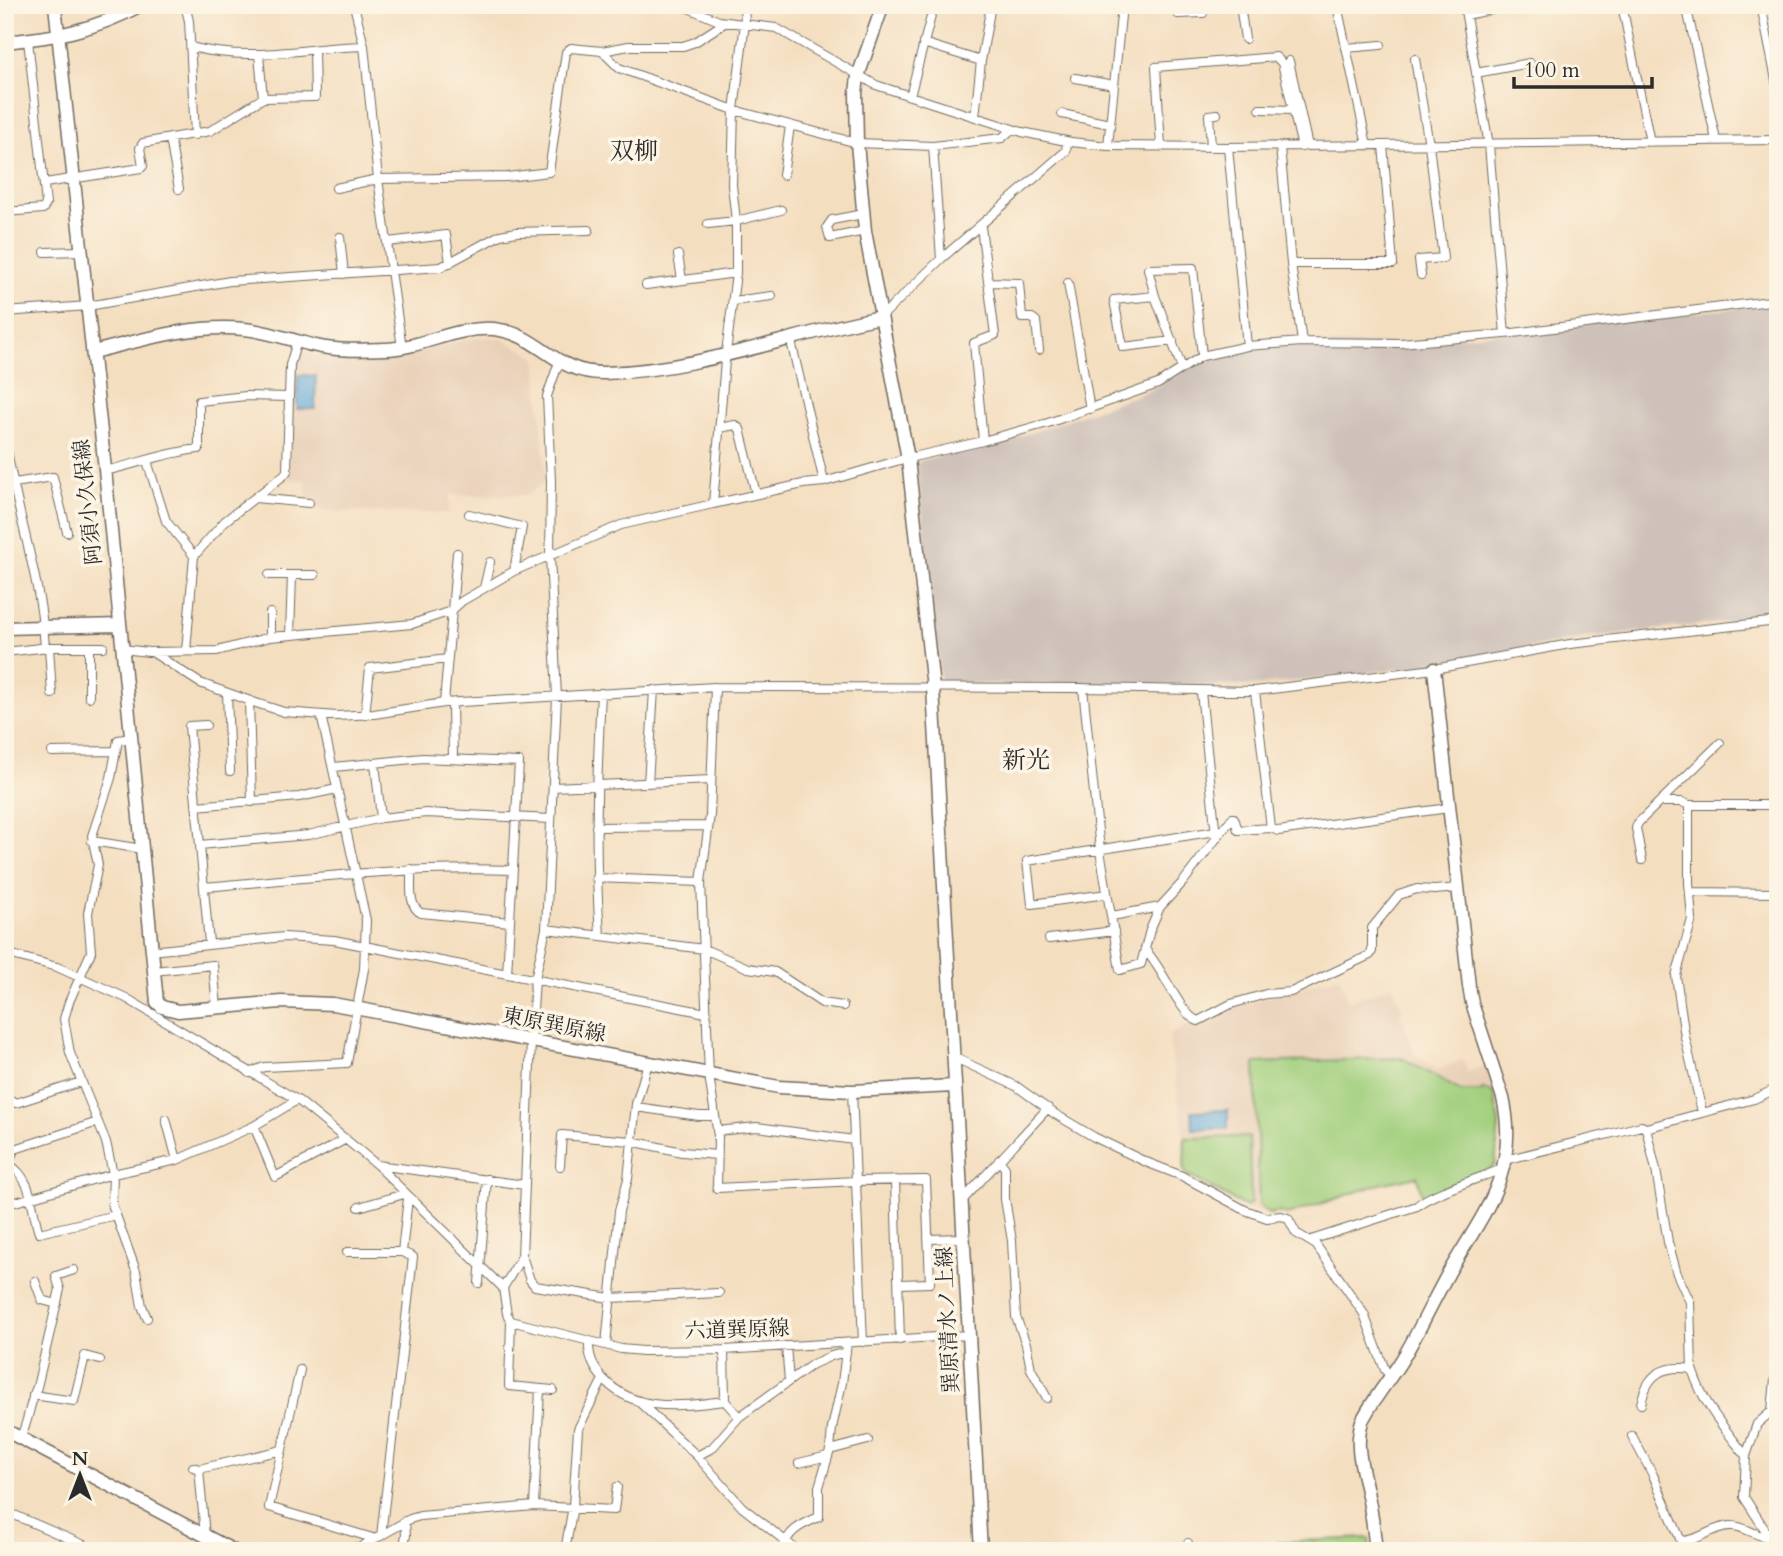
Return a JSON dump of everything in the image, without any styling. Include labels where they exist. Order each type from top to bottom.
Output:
[{"type":"street","name":"阿須小久保線","points":[[55,5],[93,352],[155,995]]},
{"type":"street","points":[[5,42],[58,36],[103,24],[141,5]]},
{"type":"street","points":[[185,5],[189,20],[195,135]]},
{"type":"street","points":[[354,5],[364,46],[378,180],[402,348]]},
{"type":"street","points":[[681,5],[726,22],[762,24],[783,31],[876,85],[1012,129],[1067,142],[1108,146],[1305,147],[1778,140]]},
{"type":"street","points":[[713,504],[736,273],[734,110],[745,23],[744,5]]},
{"type":"street","name":"巽原清水ノ上線","points":[[883,5],[858,76],[857,143],[865,231],[908,459],[933,688],[981,1551]]},
{"type":"street","points":[[910,96],[933,9],[916,5]]},
{"type":"street","points":[[975,117],[991,5]]},
{"type":"street","points":[[1108,146],[1122,5]]},
{"type":"street","points":[[1240,5],[1245,39]]},
{"type":"street","points":[[1336,5],[1367,145]]},
{"type":"street","points":[[1464,5],[1489,145],[1505,334]]},
{"type":"street","points":[[1622,5],[1650,142]]},
{"type":"street","points":[[1686,5],[1716,141]]},
{"type":"street","points":[[1761,5],[1778,90]]},
{"type":"street","points":[[1466,15],[1505,7]]},
{"type":"street","points":[[1183,11],[1203,13]]},
{"type":"street","points":[[336,188],[378,180],[507,177],[549,172],[566,52],[571,48],[602,51],[629,47],[683,46],[695,42],[726,22]]},
{"type":"street","points":[[5,212],[43,209],[46,204],[28,40]]},
{"type":"street","points":[[923,43],[981,61]]},
{"type":"street","points":[[1346,48],[1381,45]]},
{"type":"street","points":[[191,47],[214,53],[259,55],[337,46],[364,46]]},
{"type":"street","points":[[45,183],[141,168],[141,145],[210,131],[263,98],[315,97],[314,50]]},
{"type":"street","points":[[602,51],[619,68],[734,110],[857,143],[933,145],[1002,138],[1012,129]]},
{"type":"street","points":[[259,55],[263,98]]},
{"type":"street","points":[[1161,146],[1156,67],[1276,57],[1282,63],[1305,147]]},
{"type":"street","points":[[1415,59],[1443,258],[1419,260],[1421,275]]},
{"type":"street","points":[[1290,61],[1305,147]]},
{"type":"street","points":[[1476,73],[1530,63]]},
{"type":"street","points":[[1075,78],[1114,85]]},
{"type":"street","points":[[1260,109],[1293,110]]},
{"type":"street","points":[[1062,114],[1110,124]]},
{"type":"street","points":[[1211,147],[1209,115],[1217,114]]},
{"type":"street","points":[[783,175],[790,126]]},
{"type":"street","points":[[170,139],[179,190]]},
{"type":"street","points":[[93,352],[173,333],[212,328],[258,331],[318,347],[348,349],[402,348],[476,328],[513,332],[570,368],[605,373],[726,354],[881,317],[941,259],[1066,151],[1067,142]]},
{"type":"street","points":[[933,145],[941,259]]},
{"type":"street","points":[[1291,264],[1393,264],[1383,145]]},
{"type":"street","points":[[1228,147],[1247,346]]},
{"type":"street","points":[[1280,147],[1291,264],[1302,342]]},
{"type":"street","points":[[708,224],[736,221],[781,210]]},
{"type":"street","points":[[863,214],[832,220],[827,227],[830,238],[865,231]]},
{"type":"street","points":[[981,226],[995,335],[974,343],[983,442]]},
{"type":"street","points":[[5,312],[88,306],[230,281],[441,267],[500,235],[589,230]]},
{"type":"street","points":[[388,242],[446,235],[450,263]]},
{"type":"street","points":[[340,237],[344,274]]},
{"type":"street","points":[[45,252],[82,251]]},
{"type":"street","points":[[678,255],[682,280]]},
{"type":"street","points":[[1182,368],[1155,296],[1148,269],[1193,268],[1202,356]]},
{"type":"street","points":[[646,285],[736,273]]},
{"type":"street","points":[[988,282],[1019,284],[1022,318],[1036,321],[1039,350]]},
{"type":"street","points":[[1068,283],[1090,409]]},
{"type":"street","points":[[733,301],[772,296]]},
{"type":"street","points":[[1155,296],[1114,300],[1123,347],[1173,341]]},
{"type":"street","points":[[122,649],[217,652],[270,637],[403,625],[451,611],[514,571],[621,525],[755,494],[824,482],[900,460],[983,442],[1090,409],[1158,384],[1202,356],[1247,346],[1302,342],[1401,343],[1505,334],[1778,300]]},
{"type":"street","points":[[790,337],[824,482]]},
{"type":"street","points":[[186,651],[194,556],[225,521],[286,471],[290,365],[297,341]]},
{"type":"street","points":[[559,362],[547,396],[551,481],[550,556],[557,697],[546,929],[535,979],[531,1041],[522,1256],[530,1280],[535,1286],[610,1298],[719,1293]]},
{"type":"street","points":[[105,471],[159,456],[199,449],[199,401],[246,396],[289,397]]},
{"type":"street","points":[[719,428],[735,425],[740,429],[755,494]]},
{"type":"street","points":[[5,436],[7,462],[14,483],[44,627],[52,694]]},
{"type":"street","points":[[147,461],[166,521],[194,556]]},
{"type":"street","points":[[14,483],[53,477],[67,533]]},
{"type":"street","points":[[255,498],[309,503]]},
{"type":"street","points":[[469,514],[522,527],[514,571]]},
{"type":"street","points":[[453,758],[448,703],[451,611],[457,553]]},
{"type":"street","points":[[484,588],[490,562]]},
{"type":"street","points":[[269,575],[315,575]]},
{"type":"street","points":[[290,635],[292,575]]},
{"type":"street","points":[[270,613],[270,637]]},
{"type":"street","points":[[152,652],[200,683],[284,712],[365,715],[448,703],[715,687],[1255,691],[1434,669],[1570,644],[1778,621]]},
{"type":"street","points":[[5,628],[120,625]]},
{"type":"street","points":[[89,647],[89,697]]},
{"type":"street","points":[[5,652],[103,647]]},
{"type":"street","points":[[365,715],[370,668],[449,659]]},
{"type":"street","points":[[1376,1551],[1369,1499],[1359,1458],[1359,1432],[1366,1413],[1406,1354],[1449,1271],[1484,1217],[1495,1195],[1503,1164],[1506,1110],[1472,1003],[1434,669]]},
{"type":"street","points":[[715,687],[708,826],[701,882],[709,1075],[717,1132],[717,1188],[926,1180],[930,1283],[900,1284]]},
{"type":"street","points":[[1083,688],[1100,850],[1120,970],[1141,964],[1150,930],[1160,908],[1183,882],[1216,834],[1232,818],[1238,830],[1283,830],[1449,808]]},
{"type":"street","points":[[648,783],[654,690]]},
{"type":"street","points":[[1255,691],[1271,828]]},
{"type":"street","points":[[1201,692],[1216,834]]},
{"type":"street","points":[[227,693],[230,771]]},
{"type":"street","points":[[600,935],[596,827],[601,693]]},
{"type":"street","points":[[249,701],[252,802]]},
{"type":"street","points":[[249,1073],[264,1067],[347,1063],[367,946],[366,920],[321,715]]},
{"type":"street","points":[[206,725],[189,726],[209,943]]},
{"type":"street","points":[[131,738],[118,740],[111,778],[92,836],[98,865],[88,913],[91,952],[64,1019],[70,1053],[106,1142],[113,1174],[112,1204],[136,1271],[142,1306],[147,1318]]},
{"type":"street","points":[[1642,860],[1636,828],[1638,823],[1720,743]]},
{"type":"street","points":[[52,752],[115,751]]},
{"type":"street","points":[[334,767],[453,758],[519,762],[507,974]]},
{"type":"street","points":[[375,763],[381,818]]},
{"type":"street","points":[[553,787],[711,780]]},
{"type":"street","points":[[196,806],[299,797],[337,789]]},
{"type":"street","points":[[1660,802],[1682,802],[1689,805],[1778,805]]},
{"type":"street","points":[[1689,805],[1689,892],[1692,919],[1676,976],[1685,1037],[1702,1112]]},
{"type":"street","points":[[200,845],[308,835],[381,818],[426,813],[551,819]]},
{"type":"street","points":[[596,827],[708,826]]},
{"type":"street","points":[[1107,894],[1032,904],[1027,861],[1216,834]]},
{"type":"street","points":[[92,841],[142,849]]},
{"type":"street","points":[[204,887],[411,869],[452,867],[513,870]]},
{"type":"street","points":[[411,869],[413,904],[416,910],[510,922]]},
{"type":"street","points":[[596,878],[701,882]]},
{"type":"street","points":[[1145,950],[1164,973],[1181,1005],[1192,1019],[1198,1021],[1231,1004],[1266,994],[1291,992],[1370,955],[1373,951],[1372,928],[1399,895],[1418,889],[1458,888]]},
{"type":"street","points":[[1689,892],[1778,892]]},
{"type":"street","points":[[1112,916],[1160,908]]},
{"type":"street","points":[[546,929],[704,949],[748,968],[775,972],[822,1003],[843,1006]]},
{"type":"street","points":[[1049,939],[1114,931]]},
{"type":"street","points":[[151,951],[284,937],[322,939],[706,1013]]},
{"type":"street","points":[[5,953],[57,967],[126,998],[297,1100],[346,1139],[377,1165],[503,1288],[507,1314],[511,1321],[509,1386],[553,1390]]},
{"type":"street","points":[[153,971],[213,965],[217,1007]]},
{"type":"street","name":"東原巽原線","points":[[155,995],[157,1002],[170,1011],[281,1002],[357,1007],[779,1087],[852,1091],[954,1086]]},
{"type":"street","points":[[953,1057],[1016,1086],[1094,1137],[1182,1176],[1245,1210],[1267,1218],[1289,1218],[1296,1233],[1316,1245],[1364,1314],[1385,1370],[1391,1376]]},
{"type":"street","points":[[606,1346],[619,1210],[628,1179],[636,1107],[648,1063]]},
{"type":"street","points":[[5,1097],[16,1103],[82,1082]]},
{"type":"street","points":[[1311,1240],[1417,1206],[1422,1201],[1503,1164],[1641,1126],[1646,1128],[1754,1099],[1778,1088]]},
{"type":"street","points":[[852,1091],[863,1342]]},
{"type":"street","points":[[5,1205],[113,1174],[177,1160],[254,1126],[297,1100]]},
{"type":"street","points":[[636,1107],[714,1116]]},
{"type":"street","points":[[960,1203],[1048,1108]]},
{"type":"street","points":[[166,1119],[177,1160]]},
{"type":"street","points":[[97,1122],[15,1149],[7,1163],[20,1170],[32,1198],[39,1233],[116,1215]]},
{"type":"street","points":[[254,1126],[275,1177],[346,1139]]},
{"type":"street","points":[[717,1132],[757,1127],[854,1140]]},
{"type":"street","points":[[1646,1128],[1668,1242],[1677,1274],[1690,1302],[1692,1370],[1701,1395],[1717,1421],[1746,1456]]},
{"type":"street","points":[[560,1166],[562,1135],[631,1140],[682,1152],[718,1155]]},
{"type":"street","points":[[999,1160],[1005,1168],[1006,1207],[1013,1241],[1016,1317],[1026,1344],[1031,1369],[1047,1398]]},
{"type":"street","points":[[377,1165],[525,1185]]},
{"type":"street","points":[[479,1283],[487,1179]]},
{"type":"street","points":[[895,1180],[900,1340]]},
{"type":"street","points":[[359,1207],[406,1196]]},
{"type":"street","points":[[402,1252],[406,1196]]},
{"type":"street","points":[[928,1239],[962,1238]]},
{"type":"street","points":[[347,1252],[402,1252],[413,1257],[379,1537]]},
{"type":"street","points":[[503,1288],[522,1256]]},
{"type":"street","points":[[20,1438],[26,1427],[57,1304],[60,1289],[56,1276],[74,1270]]},
{"type":"street","points":[[35,1281],[42,1300],[57,1304]]},
{"type":"street","name":"六道巽原線","points":[[511,1321],[606,1346],[643,1351],[786,1346],[846,1347],[863,1342],[969,1335]]},
{"type":"street","points":[[589,1341],[593,1363],[602,1381],[638,1401],[697,1456],[742,1507],[798,1551]]},
{"type":"street","points":[[786,1346],[789,1381]]},
{"type":"street","points":[[697,1456],[712,1448],[739,1416],[821,1360],[846,1347]]},
{"type":"street","points":[[782,1551],[785,1540],[796,1528],[820,1517],[819,1487],[829,1453],[846,1347]]},
{"type":"street","points":[[724,1350],[725,1401],[739,1416]]},
{"type":"street","points":[[33,1395],[75,1401],[85,1356],[100,1360]]},
{"type":"street","points":[[1641,1404],[1649,1383],[1660,1371],[1676,1367],[1692,1370]]},
{"type":"street","points":[[300,1370],[269,1507],[379,1537]]},
{"type":"street","points":[[1778,1375],[1774,1379],[1772,1411],[1757,1424],[1746,1456],[1744,1497],[1778,1550]]},
{"type":"street","points":[[565,1551],[573,1506],[578,1429],[602,1381]]},
{"type":"street","points":[[534,1506],[540,1389]]},
{"type":"street","points":[[638,1401],[678,1405],[725,1401]]},
{"type":"street","points":[[5,1430],[234,1551]]},
{"type":"street","points":[[1632,1436],[1653,1475],[1681,1541],[1691,1541],[1726,1525],[1739,1526],[1769,1537]]},
{"type":"street","points":[[799,1463],[868,1440]]},
{"type":"street","points":[[206,1551],[196,1468],[282,1450]]},
{"type":"street","points":[[326,1551],[355,1549],[405,1521],[420,1516],[534,1506],[614,1510],[617,1487]]},
{"type":"street","points":[[5,1511],[99,1551]]},
{"type":"street","points":[[403,1551],[405,1521]]},
{"type":"shaded area","points":[[1778,304],[1778,616],[1590,637],[1432,665],[1253,686],[944,683],[940,678],[917,463],[921,461],[1031,433],[1151,390],[1196,363],[1234,352],[1277,345],[1393,344]]},
{"type":"shaded area","points":[[478,337],[500,338],[536,357],[546,481],[527,495],[450,495],[449,513],[324,511],[307,501],[306,480],[289,479],[293,365],[297,352],[347,357],[400,356]]},
{"type":"shaded area","points":[[1340,976],[1348,1001],[1393,986],[1415,1055],[1438,1069],[1463,1060],[1468,1072],[1486,1066],[1495,1092],[1500,1125],[1495,1166],[1487,1172],[1422,1197],[1417,1177],[1381,1184],[1287,1215],[1245,1208],[1186,1174],[1183,1169],[1185,1141],[1170,1035],[1188,1024],[1199,1024],[1232,1008]]},
{"type":"green space","points":[[1402,1058],[1461,1091],[1483,1089],[1494,1093],[1499,1125],[1495,1165],[1486,1172],[1422,1196],[1417,1176],[1380,1184],[1287,1215],[1279,1212],[1269,1214],[1259,1205],[1255,1063]]},
{"type":"green space","points":[[1249,1137],[1251,1202],[1246,1207],[1186,1174],[1185,1138]]},
{"type":"green space","points":[[1369,1538],[1370,1551],[1278,1551],[1277,1542]]},
{"type":"water","points":[[298,375],[316,376],[315,409],[297,409]]},
{"type":"water","points":[[1228,1110],[1228,1129],[1193,1129],[1192,1111]]},
{"type":"district","name":"双柳","points":[[634,151]]},
{"type":"district","name":"新光","points":[[1026,760]]}]
